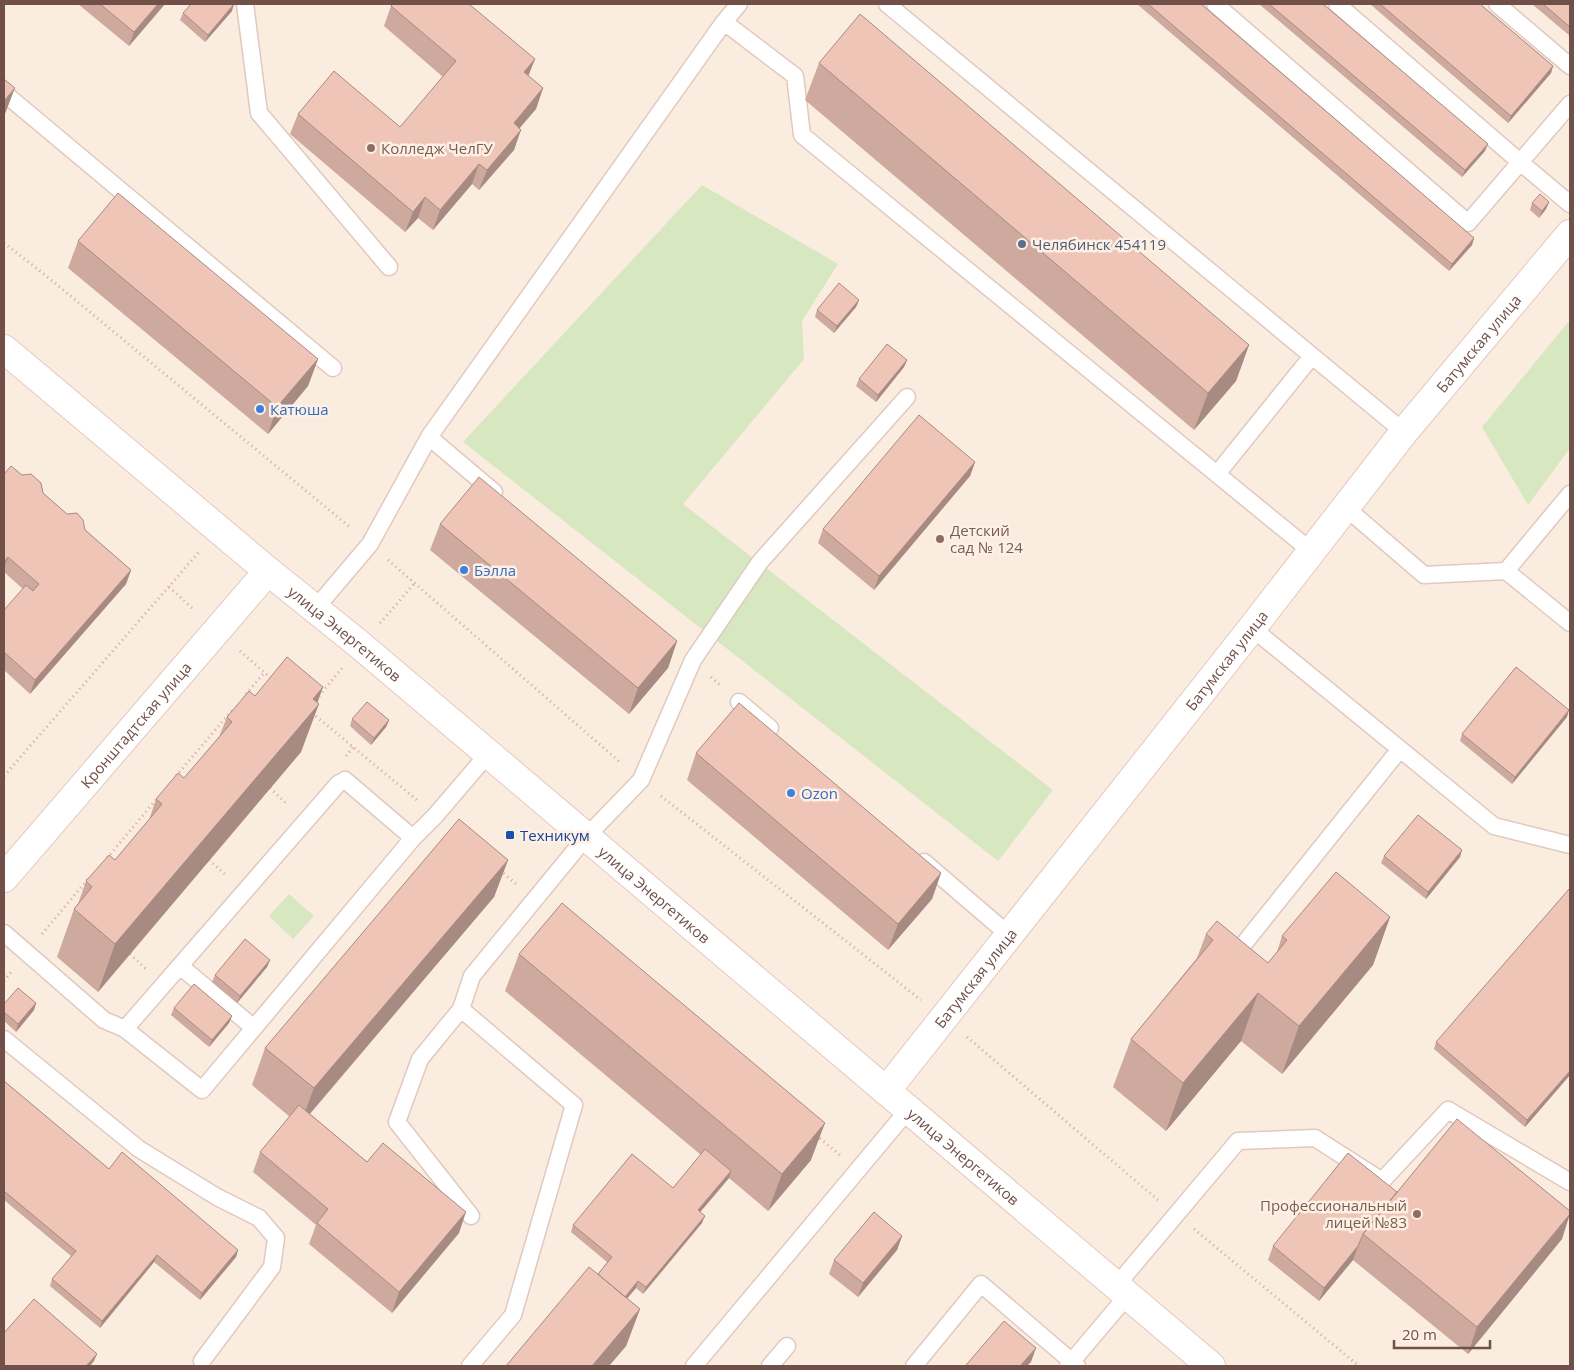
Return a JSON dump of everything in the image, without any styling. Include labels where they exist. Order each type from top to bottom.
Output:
[{"type":"street","name":"Батумская улица","points":[[886,1091],[1252,628],[1404,432],[1570,234]]},
{"type":"street","name":"улица Энергетиков","points":[[4,349],[268,572],[488,754],[1211,1366]]},
{"type":"street","name":"Кронштадтская улица","points":[[4,878],[268,572]]},
{"type":"lane","points":[[245,4],[259,112],[389,267]]},
{"type":"lane","points":[[315,609],[370,544],[429,436],[724,22],[739,4]]},
{"type":"lane","points":[[887,4],[1404,432]]},
{"type":"lane","points":[[1215,4],[1468,223],[1570,104]]},
{"type":"lane","points":[[1337,4],[1570,204]]},
{"type":"lane","points":[[1497,4],[1570,66]]},
{"type":"lane","points":[[724,22],[795,76],[802,134],[1311,551]]},
{"type":"lane","points":[[4,93],[333,368]]},
{"type":"lane","points":[[1217,474],[1312,356]]},
{"type":"lane","points":[[470,1216],[398,1122],[420,1059],[461,1009],[472,976],[586,837],[641,780],[693,660],[760,562],[908,398]]},
{"type":"lane","points":[[429,436],[505,501]]},
{"type":"lane","points":[[1506,571],[1570,494]]},
{"type":"lane","points":[[1345,507],[1424,575],[1506,571],[1570,623]]},
{"type":"lane","points":[[1252,628],[1494,826],[1570,845]]},
{"type":"lane","points":[[739,702],[784,741]]},
{"type":"lane","points":[[1231,960],[1400,749]]},
{"type":"lane","points":[[4,934],[104,1020],[125,1029],[202,1090],[413,838],[435,816],[488,754]]},
{"type":"lane","points":[[125,1029],[338,784],[345,780],[413,838]]},
{"type":"lane","points":[[912,851],[1009,935]]},
{"type":"lane","points":[[180,966],[254,1028]]},
{"type":"lane","points":[[461,1009],[574,1105],[513,1315],[470,1366]]},
{"type":"lane","points":[[4,1039],[139,1149],[217,1197],[259,1218],[276,1238],[272,1267],[202,1361]]},
{"type":"lane","points":[[694,1366],[908,1110]]},
{"type":"lane","points":[[914,1366],[981,1284],[1072,1365],[1121,1291],[1176,1215],[1238,1141],[1315,1138],[1382,1182],[1448,1110],[1570,1182]]},
{"type":"lane","points":[[770,1366],[787,1346]]},
{"type":"path","points":[[4,243],[370,544],[641,780],[945,1018],[1176,1215],[1359,1366]]},
{"type":"path","points":[[4,776],[218,530]]},
{"type":"path","points":[[169,587],[278,685]]},
{"type":"path","points":[[245,695],[264,673]]},
{"type":"path","points":[[175,777],[238,703]]},
{"type":"path","points":[[307,710],[435,816]]},
{"type":"path","points":[[270,788],[290,808]]},
{"type":"path","points":[[105,859],[162,792]]},
{"type":"path","points":[[209,860],[230,878]]},
{"type":"path","points":[[499,870],[535,900]]},
{"type":"path","points":[[4,981],[92,874]]},
{"type":"path","points":[[130,954],[150,972]]},
{"type":"path","points":[[813,1132],[858,1170]]},
{"type":"green space","points":[[702,185],[838,264],[802,321],[804,359],[683,504],[1053,790],[998,861],[463,442]]},
{"type":"green space","points":[[1570,320],[1570,448],[1528,505],[1482,427]]},
{"type":"green space","points":[[289,894],[314,916],[293,939],[269,916]]},
{"type":"building","points":[[100,4],[158,4],[134,32]]},
{"type":"building","points":[[191,4],[234,4],[208,35],[183,13]]},
{"type":"building","points":[[393,4],[469,4],[535,59],[524,72],[543,88],[514,123],[521,130],[487,170],[479,164],[440,210],[425,197],[413,212],[298,114],[334,71],[400,127],[456,61],[391,6]]},
{"type":"building","points":[[1148,4],[1201,4],[1474,238],[1452,264]]},
{"type":"building","points":[[1269,4],[1323,4],[1488,144],[1465,170]]},
{"type":"building","points":[[1380,4],[1480,4],[1553,66],[1511,116]]},
{"type":"building","points":[[1543,4],[1570,4],[1570,27]]},
{"type":"building","points":[[860,14],[1249,345],[1208,393],[819,63]]},
{"type":"building","points":[[4,79],[15,88],[4,101]]},
{"type":"building","points":[[118,193],[318,359],[277,407],[78,241]]},
{"type":"building","points":[[1540,194],[1549,202],[1542,211],[1532,203]]},
{"type":"building","points":[[839,283],[859,300],[837,326],[817,310]]},
{"type":"building","points":[[887,344],[907,360],[878,395],[859,379]]},
{"type":"building","points":[[919,415],[975,462],[879,576],[823,529]]},
{"type":"building","points":[[11,466],[22,475],[31,474],[41,483],[43,493],[67,514],[77,513],[83,520],[85,530],[131,570],[35,680],[4,652],[4,610],[26,585],[33,591],[39,584],[8,557],[4,562],[4,474]]},
{"type":"building","points":[[479,477],[677,641],[638,688],[440,524]]},
{"type":"building","points":[[287,657],[323,687],[313,699],[319,704],[115,944],[74,909],[92,887],[86,881],[109,855],[115,860],[162,804],[156,799],[178,773],[184,778],[232,722],[227,717],[249,691],[255,696]]},
{"type":"building","points":[[1516,667],[1569,710],[1515,777],[1462,734]]},
{"type":"building","points":[[367,702],[389,720],[374,738],[352,719]]},
{"type":"building","points":[[739,703],[941,873],[898,924],[696,753]]},
{"type":"building","points":[[1418,815],[1462,850],[1428,892],[1384,856]]},
{"type":"building","points":[[459,819],[508,860],[314,1088],[265,1048]]},
{"type":"building","points":[[1336,872],[1390,917],[1299,1026],[1258,993],[1183,1083],[1131,1039],[1213,940],[1206,934],[1217,921],[1268,963],[1287,940],[1282,936]]},
{"type":"building","points":[[1570,888],[1570,1071],[1527,1120],[1436,1042]]},
{"type":"building","points":[[562,903],[825,1123],[782,1174],[519,954]]},
{"type":"building","points":[[245,939],[270,960],[240,996],[215,975]]},
{"type":"building","points":[[194,984],[232,1016],[212,1040],[174,1008]]},
{"type":"building","points":[[18,988],[36,1003],[18,1024],[4,1012],[4,1004]]},
{"type":"building","points":[[4,1081],[109,1169],[122,1152],[238,1250],[202,1293],[157,1255],[102,1321],[52,1279],[76,1251],[4,1191]]},
{"type":"building","points":[[299,1105],[367,1162],[383,1143],[466,1212],[399,1292],[317,1223],[328,1209],[260,1152]]},
{"type":"building","points":[[1457,1119],[1570,1211],[1570,1214],[1477,1327],[1363,1234]]},
{"type":"building","points":[[705,1149],[731,1171],[698,1210],[705,1216],[646,1287],[638,1281],[625,1297],[598,1274],[612,1257],[573,1225],[632,1154],[673,1188]]},
{"type":"building","points":[[1348,1153],[1397,1192],[1363,1234],[1358,1246],[1324,1288],[1273,1246]]},
{"type":"building","points":[[874,1212],[902,1236],[863,1283],[834,1260]]},
{"type":"building","points":[[589,1267],[640,1309],[592,1366],[506,1366]]},
{"type":"building","points":[[34,1299],[97,1354],[86,1366],[4,1366],[4,1333]]},
{"type":"building","points":[[1004,1321],[1036,1348],[1020,1366],[967,1366],[966,1365]]},
{"type":"place","name":"Колледж ЧелГУ","points":[[371,148]]},
{"type":"place","name":"Челябинск 454119","points":[[1022,244]]},
{"type":"place","name":"Катюша","points":[[260,409]]},
{"type":"place","name":"Детский сад № 124","points":[[940,539]]},
{"type":"place","name":"Бэлла","points":[[464,570]]},
{"type":"place","name":"Ozon","points":[[791,793]]},
{"type":"place","name":"Техникум","points":[[510,835]]},
{"type":"place","name":"Профессиональный лицей №83","points":[[1417,1214]]}]
